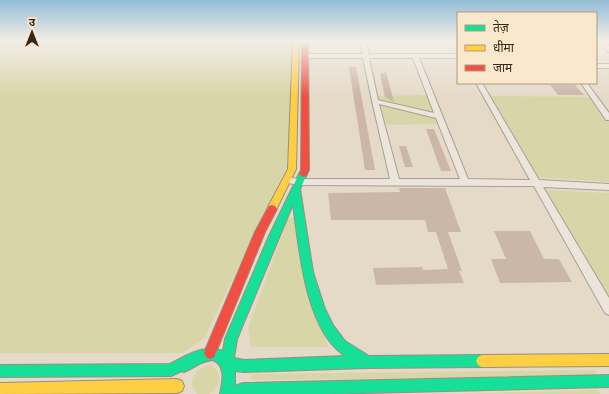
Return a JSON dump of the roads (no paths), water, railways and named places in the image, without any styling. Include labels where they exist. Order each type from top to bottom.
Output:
[{"type":"main road","points":[[210,353],[260,232],[292,169],[295,59]]},
{"type":"main road","points":[[0,371],[171,370],[203,353],[216,353],[227,362],[244,366],[367,362],[605,360],[608,382],[300,388],[243,390],[228,394],[232,376],[227,362],[231,339],[274,236],[305,170],[305,59]]},
{"type":"main road","points":[[297,185],[305,252],[317,302],[326,324],[342,346],[367,362]]},
{"type":"main road","points":[[0,390],[177,390],[179,377],[183,368],[190,360]]},
{"type":"main road","points":[[288,394],[300,388]]},
{"type":"street","points":[[367,59],[375,101],[395,182]]},
{"type":"street","points":[[416,59],[465,182]]},
{"type":"street","points":[[597,66],[609,66]]},
{"type":"street","points":[[479,84],[609,309]]},
{"type":"street","points":[[585,84],[609,118]]},
{"type":"street","points":[[375,101],[439,116]]},
{"type":"street","points":[[286,180],[297,185],[395,182],[465,182],[535,183],[609,187]]}]
